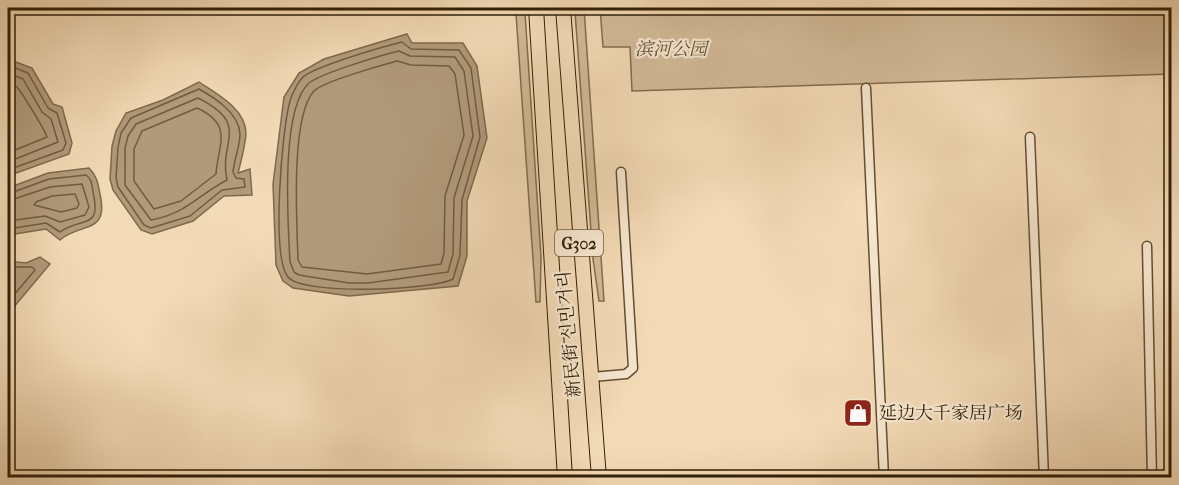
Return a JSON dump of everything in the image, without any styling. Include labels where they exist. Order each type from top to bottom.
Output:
[{"type":"highway","name":"新民街 신민거리","points":[[536,8],[565,477]]},
{"type":"highway","name":"新民街 신민거리","points":[[563,8],[580,261],[592,376],[599,477]]},
{"type":"street","points":[[866,88],[884,477]]},
{"type":"street","points":[[1030,137],[1044,477]]},
{"type":"street","points":[[592,376],[626,374],[633,368],[621,172]]},
{"type":"street","points":[[1147,246],[1152,477]]},
{"type":"green space","points":[[577,8],[584,8],[604,301],[599,301],[593,259],[575,12]]},
{"type":"green space","name":"滨河公园","points":[[600,8],[1171,8],[1171,74],[632,91],[630,47],[603,47]]},
{"type":"green space","points":[[525,13],[541,257],[540,302],[536,302],[516,14]]},
{"type":"water","points":[[407,34],[412,43],[463,43],[477,66],[487,138],[467,201],[467,256],[458,286],[349,296],[293,288],[283,281],[276,265],[273,184],[284,97],[299,73],[324,59]]},
{"type":"water","points":[[8,59],[32,68],[53,104],[62,107],[72,143],[69,154],[8,176]]},
{"type":"water","points":[[199,82],[229,103],[245,125],[244,149],[238,173],[250,169],[252,195],[224,196],[193,221],[152,234],[141,230],[113,190],[110,179],[112,146],[116,131],[126,113],[163,100]]},
{"type":"water","points":[[89,168],[98,183],[102,207],[97,222],[60,240],[46,229],[8,235],[8,188],[48,173]]},
{"type":"water","points":[[40,257],[50,264],[8,314],[8,261],[26,263]]},
{"type":"place","name":"延边大千家居广场","points":[[858,413]]}]
